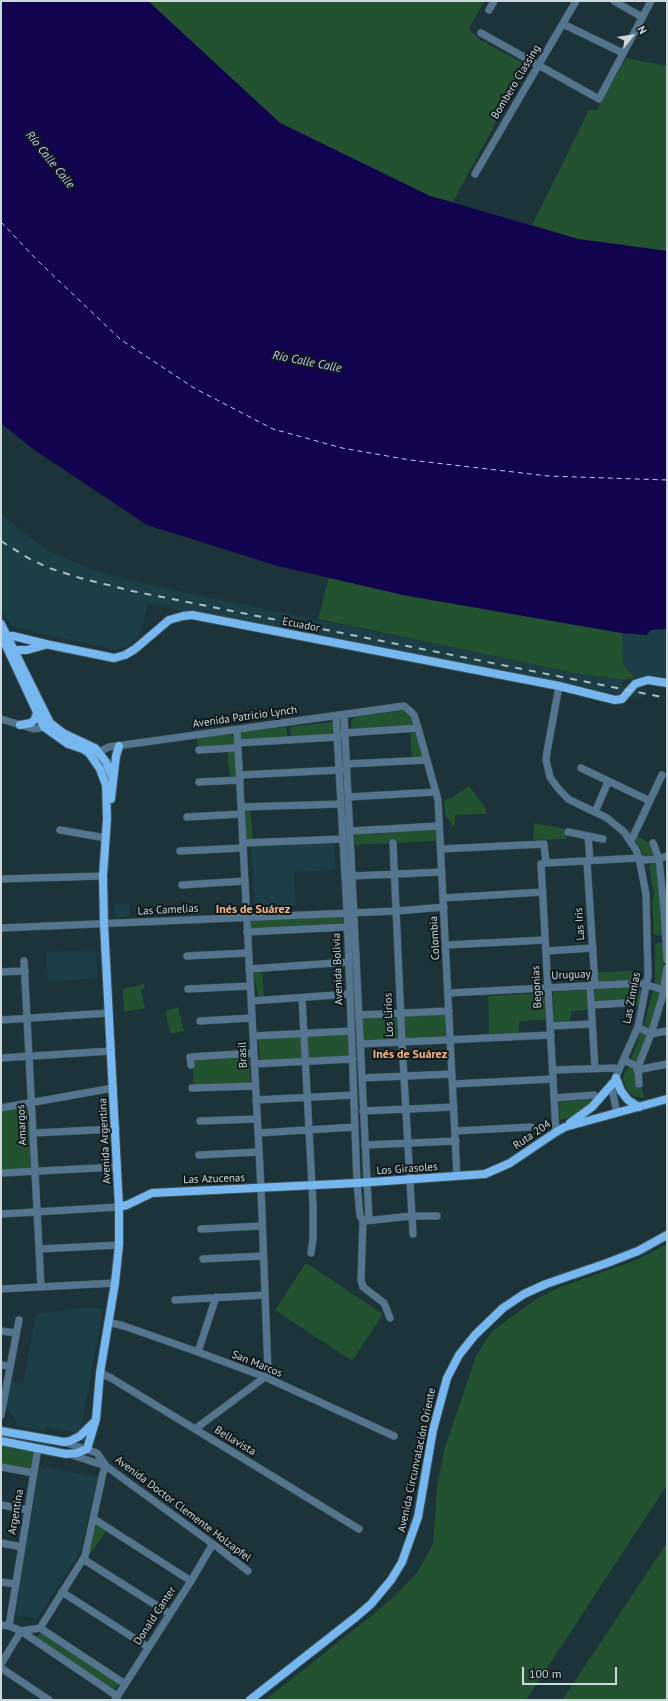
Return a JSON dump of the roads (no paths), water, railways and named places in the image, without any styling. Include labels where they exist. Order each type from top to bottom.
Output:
[{"type":"main road","name":"Ecuador","points":[[4,636],[103,657],[120,657],[135,649],[169,620],[192,615],[559,686],[617,700],[622,699],[635,684],[648,680],[667,683]]},
{"type":"main road","points":[[1,624],[4,636],[11,649],[37,712],[55,736],[68,744],[95,754],[109,766],[113,779]]},
{"type":"main road","name":"Ecuador","points":[[11,649],[27,650],[42,645],[50,645]]},
{"type":"main road","points":[[11,649],[22,665],[47,725]]},
{"type":"main road","points":[[22,665],[23,656],[27,650]]},
{"type":"main road","points":[[20,725],[31,723],[35,719],[37,712]]},
{"type":"main road","name":"Avenida Argentina","points":[[107,819],[116,753],[119,746]]},
{"type":"main road","name":"Avenida Argentina","points":[[95,754],[104,779],[107,796],[103,876],[104,924],[119,1207],[119,1245],[115,1283],[100,1373],[96,1419]]},
{"type":"main road","points":[[566,1127],[592,1107],[616,1077],[624,1096],[639,1107]]},
{"type":"main road","name":"Ruta 204","points":[[457,1176],[485,1174],[503,1167],[566,1127],[667,1099]]},
{"type":"main road","name":"Los Girasoles","points":[[357,1183],[457,1176]]},
{"type":"main road","name":"Las Azucenas","points":[[119,1207],[127,1205],[152,1193],[357,1183]]},
{"type":"main road","name":"Avenida Circunvalación Oriente","points":[[250,1700],[356,1617],[370,1604],[391,1580],[402,1562],[418,1517],[433,1430],[447,1378],[459,1356],[479,1330],[503,1308],[535,1289],[638,1251],[667,1235]]},
{"type":"main road","points":[[64,1442],[80,1436],[96,1419]]},
{"type":"main road","points":[[1,1441],[66,1454],[77,1453],[87,1449],[96,1419]]},
{"type":"main road","name":"Avenida Doctor Clemente Holzapfel","points":[[1,1432],[64,1442]]},
{"type":"street","points":[[489,10],[494,1]]},
{"type":"street","name":"Bombero Classing","points":[[475,174],[576,1]]},
{"type":"street","points":[[614,1],[642,17]]},
{"type":"street","points":[[481,33],[599,99],[622,53],[651,1]]},
{"type":"street","points":[[563,24],[622,53]]},
{"type":"street","name":"Las Zinnias","points":[[559,686],[547,752],[550,777],[568,799],[616,824],[631,841],[639,858],[646,894],[647,985],[638,1027],[616,1077],[613,1094],[617,1113]]},
{"type":"street","name":"Avenida Patricio Lynch","points":[[95,754],[109,747],[404,706]]},
{"type":"street","name":"Colombia","points":[[404,706],[414,715],[436,792],[441,849],[449,993],[457,1176]]},
{"type":"street","name":"Avenida Bolivia","points":[[340,715],[344,733],[347,764],[352,876],[350,912],[347,926],[357,1183],[360,1216],[366,1221]]},
{"type":"street","name":"Avenida Bolivia","points":[[340,715],[338,737],[343,839],[359,1015],[365,1145],[366,1221]]},
{"type":"street","points":[[1,719],[34,729],[47,725]]},
{"type":"street","points":[[344,733],[418,728]]},
{"type":"street","name":"Brasil","points":[[237,730],[236,745],[240,778],[264,1256],[268,1372],[265,1378]]},
{"type":"street","points":[[199,750],[236,745],[338,737]]},
{"type":"street","points":[[347,764],[427,760]]},
{"type":"street","points":[[581,768],[650,801]]},
{"type":"street","points":[[199,782],[340,770]]},
{"type":"street","points":[[631,841],[662,775]]},
{"type":"street","points":[[595,812],[608,782]]},
{"type":"street","points":[[348,797],[436,792]]},
{"type":"street","points":[[187,816],[241,810],[342,804]]},
{"type":"street","points":[[350,831],[439,826]]},
{"type":"street","points":[[60,830],[106,838]]},
{"type":"street","points":[[568,832],[603,839]]},
{"type":"street","name":"Las Iris","points":[[588,836],[593,948],[591,1005],[596,1069]]},
{"type":"street","points":[[180,851],[343,839]]},
{"type":"street","name":"Los Lirios","points":[[393,843],[400,1013],[413,1234]]},
{"type":"street","points":[[653,843],[659,859],[667,960]]},
{"type":"street","name":"Begonias","points":[[441,849],[544,844],[546,863],[541,864],[556,1132]]},
{"type":"street","points":[[546,863],[588,862],[639,858],[644,860],[659,859],[667,856]]},
{"type":"street","points":[[352,876],[442,872]]},
{"type":"street","points":[[1,879],[103,876]]},
{"type":"street","points":[[182,884],[245,881]]},
{"type":"street","points":[[443,898],[543,892]]},
{"type":"street","name":"Las Camelias","points":[[104,924],[397,911],[444,907]]},
{"type":"street","points":[[1,928],[104,924]]},
{"type":"street","points":[[247,932],[347,926]]},
{"type":"street","points":[[446,945],[546,940]]},
{"type":"street","points":[[546,951],[593,948]]},
{"type":"street","points":[[187,956],[248,953]]},
{"type":"street","name":"Amargos","points":[[24,960],[42,1287]]},
{"type":"street","points":[[249,968],[349,962]]},
{"type":"street","points":[[638,1084],[638,1068],[664,995],[667,968]]},
{"type":"street","points":[[1,972],[25,972]]},
{"type":"street","name":"Uruguay","points":[[449,993],[640,983],[647,985],[664,995]]},
{"type":"street","points":[[188,989],[250,986]]},
{"type":"street","points":[[251,1000],[350,994]]},
{"type":"street","points":[[302,998],[312,1186],[313,1224],[311,1252]]},
{"type":"street","points":[[591,1005],[625,1003]]},
{"type":"street","points":[[359,1015],[449,1011]]},
{"type":"street","points":[[1,1020],[109,1013]]},
{"type":"street","points":[[200,1020],[252,1018]]},
{"type":"street","points":[[550,1026],[592,1024]]},
{"type":"street","points":[[638,1027],[651,1034],[667,1031]]},
{"type":"street","points":[[253,1036],[351,1031]]},
{"type":"street","points":[[360,1044],[551,1035]]},
{"type":"street","points":[[1,1058],[111,1051]]},
{"type":"street","points":[[191,1064],[190,1057],[254,1054]]},
{"type":"street","points":[[254,1064],[353,1059]]},
{"type":"street","points":[[624,1060],[638,1068],[667,1064]]},
{"type":"street","points":[[553,1070],[614,1068],[616,1077]]},
{"type":"street","points":[[362,1078],[452,1074]]},
{"type":"street","points":[[453,1084],[553,1079]]},
{"type":"street","points":[[192,1088],[255,1086]]},
{"type":"street","points":[[1,1108],[113,1088]]},
{"type":"street","points":[[256,1100],[354,1095]]},
{"type":"street","points":[[554,1098],[594,1095]]},
{"type":"street","points":[[363,1111],[454,1107]]},
{"type":"street","points":[[200,1121],[257,1119]]},
{"type":"street","points":[[455,1130],[531,1127]]},
{"type":"street","points":[[258,1133],[355,1128]]},
{"type":"street","points":[[33,1133],[116,1129]]},
{"type":"street","points":[[365,1145],[456,1141]]},
{"type":"street","points":[[199,1155],[259,1152]]},
{"type":"street","points":[[1,1173],[117,1167]]},
{"type":"street","points":[[1,1214],[119,1207]]},
{"type":"street","points":[[390,1318],[384,1303],[363,1287],[361,1280],[366,1221],[411,1216],[437,1216]]},
{"type":"street","points":[[200,1229],[262,1226]]},
{"type":"street","points":[[39,1249],[119,1245]]},
{"type":"street","points":[[203,1259],[264,1256]]},
{"type":"street","points":[[1,1288],[115,1283]]},
{"type":"street","points":[[174,1300],[265,1295]]},
{"type":"street","points":[[198,1352],[216,1297]]},
{"type":"street","points":[[1,1415],[19,1320]]},
{"type":"street","name":"San Marcos","points":[[108,1322],[124,1326],[198,1352],[265,1378],[394,1436]]},
{"type":"street","points":[[1,1331],[16,1333]]},
{"type":"street","points":[[1,1365],[10,1366]]},
{"type":"street","name":"Bellavista","points":[[100,1373],[359,1529]]},
{"type":"street","points":[[195,1429],[265,1378]]},
{"type":"street","name":"Avenida Doctor Clemente Holzapfel","points":[[64,1442],[97,1453],[106,1466],[211,1542],[248,1571]]},
{"type":"street","name":"Argentina","points":[[9,1626],[38,1448]]},
{"type":"street","points":[[40,1628],[83,1559],[94,1519],[103,1473],[106,1466],[66,1454]]},
{"type":"street","points":[[1,1467],[34,1473]]},
{"type":"street","points":[[1,1505],[28,1510]]},
{"type":"street","points":[[94,1519],[191,1580]]},
{"type":"street","name":"Donald Canter","points":[[116,1698],[191,1580],[211,1547],[211,1542]]},
{"type":"street","points":[[1,1543],[22,1547]]},
{"type":"street","points":[[83,1559],[170,1614]]},
{"type":"street","points":[[1,1582],[15,1584]]},
{"type":"street","points":[[62,1592],[148,1648]]},
{"type":"street","points":[[1,1625],[9,1626],[21,1631],[116,1698]]},
{"type":"street","points":[[1,1664],[21,1631],[40,1628],[125,1684]]},
{"type":"street","points":[[1,1668],[49,1700]]},
{"type":"water","name":"Río Calle Calle","points":[[1,1],[148,1],[280,123],[430,196],[578,239],[667,251],[667,629],[651,630],[646,635],[622,633],[403,595],[278,566],[147,525],[33,449],[1,423]]},
{"type":"railway","points":[[1,541],[28,558],[49,568],[80,578],[132,591],[667,698]]},
{"type":"district","name":"Inés de Suárez","points":[[253,910]]},
{"type":"district","name":"Inés de Suárez","points":[[410,1055]]}]
